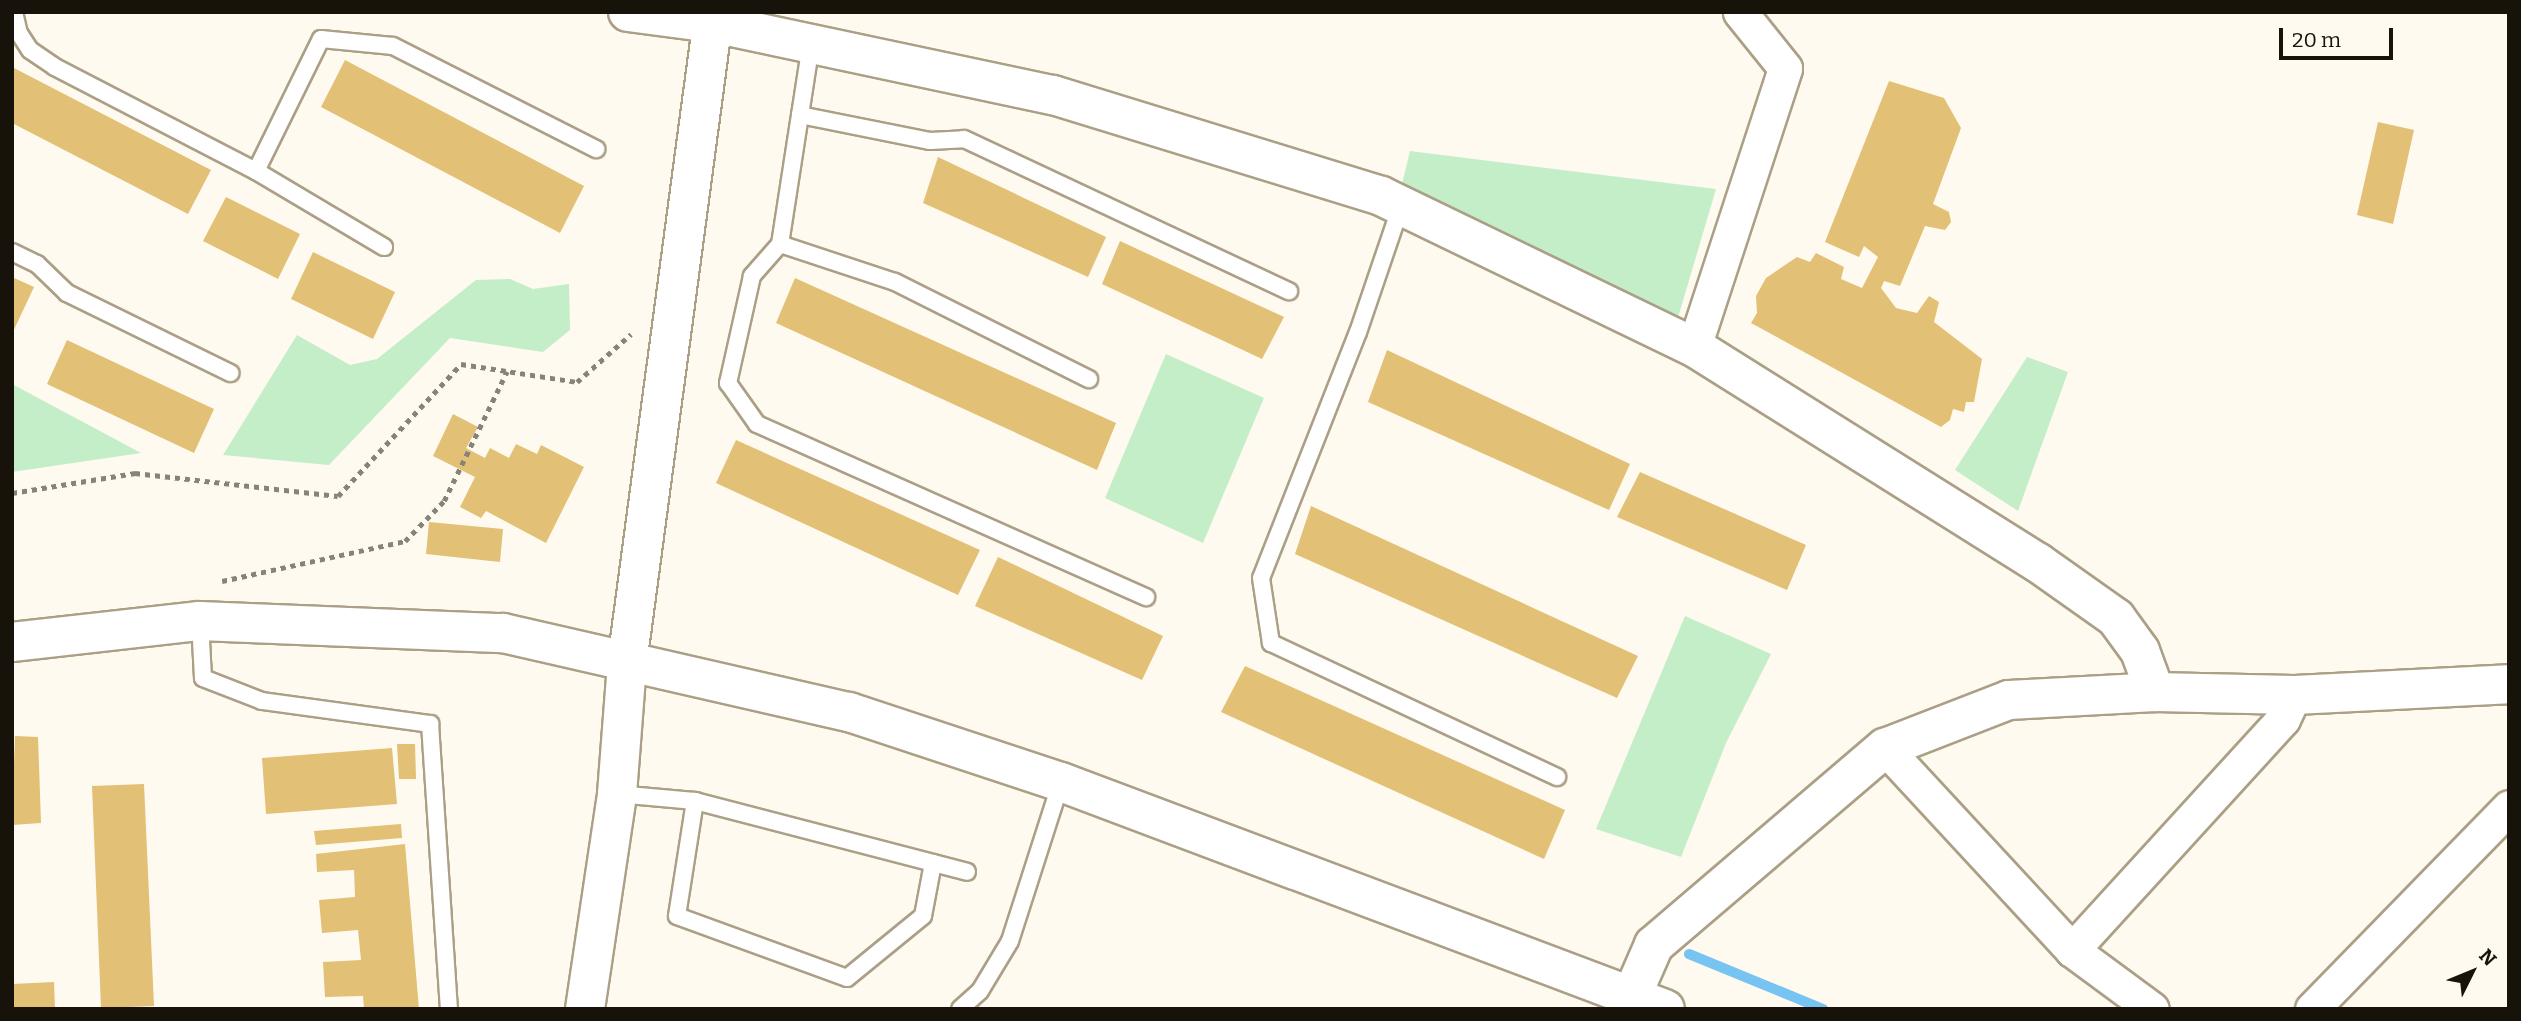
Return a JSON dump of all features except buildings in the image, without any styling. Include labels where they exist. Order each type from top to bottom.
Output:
[{"type":"street","points":[[628,12],[713,18],[811,44],[1053,95],[1401,206],[1694,346],[2037,562],[2116,618],[2140,651],[2155,692]]},
{"type":"street","points":[[1694,346],[1785,68],[1740,12]]},
{"type":"street","points":[[584,1009],[617,794],[627,663],[713,18]]},
{"type":"street","points":[[12,642],[200,621],[503,633],[849,712],[1061,782],[1640,1004],[1654,945],[1885,748],[2009,700],[2155,692],[2294,695],[2509,684]]},
{"type":"street","points":[[2072,950],[2283,719],[2294,695]]},
{"type":"street","points":[[1885,748],[2072,950],[2152,1009]]},
{"type":"street","points":[[2312,1009],[2509,807]]},
{"type":"lane","points":[[14,12],[19,33],[30,50],[55,68],[256,171],[384,247]]},
{"type":"lane","points":[[256,171],[321,39],[393,46],[596,149]]},
{"type":"lane","points":[[811,44],[780,244],[752,276],[728,383],[757,424],[1146,597]]},
{"type":"lane","points":[[800,115],[930,141],[964,139],[1289,291]]},
{"type":"lane","points":[[1401,206],[1358,332],[1261,578],[1271,643],[1557,777]]},
{"type":"lane","points":[[780,244],[895,282],[1089,379]]},
{"type":"lane","points":[[12,252],[37,264],[67,293],[230,373]]},
{"type":"lane","points":[[200,621],[203,678],[262,701],[430,724],[449,1009]]},
{"type":"lane","points":[[960,1009],[980,991],[1010,941],[1061,782]]},
{"type":"lane","points":[[617,794],[695,801],[967,872]]},
{"type":"lane","points":[[695,801],[677,916],[847,978],[923,916],[933,863]]},
{"type":"path","points":[[12,493],[135,473],[338,496],[461,364],[577,382],[642,325]]},
{"type":"path","points":[[207,584],[405,541],[444,501],[507,372]]},
{"type":"green space","points":[[1410,151],[1716,189],[1677,321],[1402,184]]},
{"type":"green space","points":[[510,279],[533,289],[569,284],[570,330],[543,352],[450,338],[329,465],[223,455],[297,335],[350,365],[377,359],[476,280]]},
{"type":"green space","points":[[1166,354],[1264,398],[1203,543],[1105,498]]},
{"type":"green space","points":[[2027,357],[2068,372],[2018,511],[1955,470]]},
{"type":"green space","points":[[12,384],[141,453],[12,472]]},
{"type":"green space","points":[[1685,616],[1771,654],[1726,743],[1681,857],[1596,829]]},
{"type":"waterway","points":[[1689,954],[1823,1009]]}]
